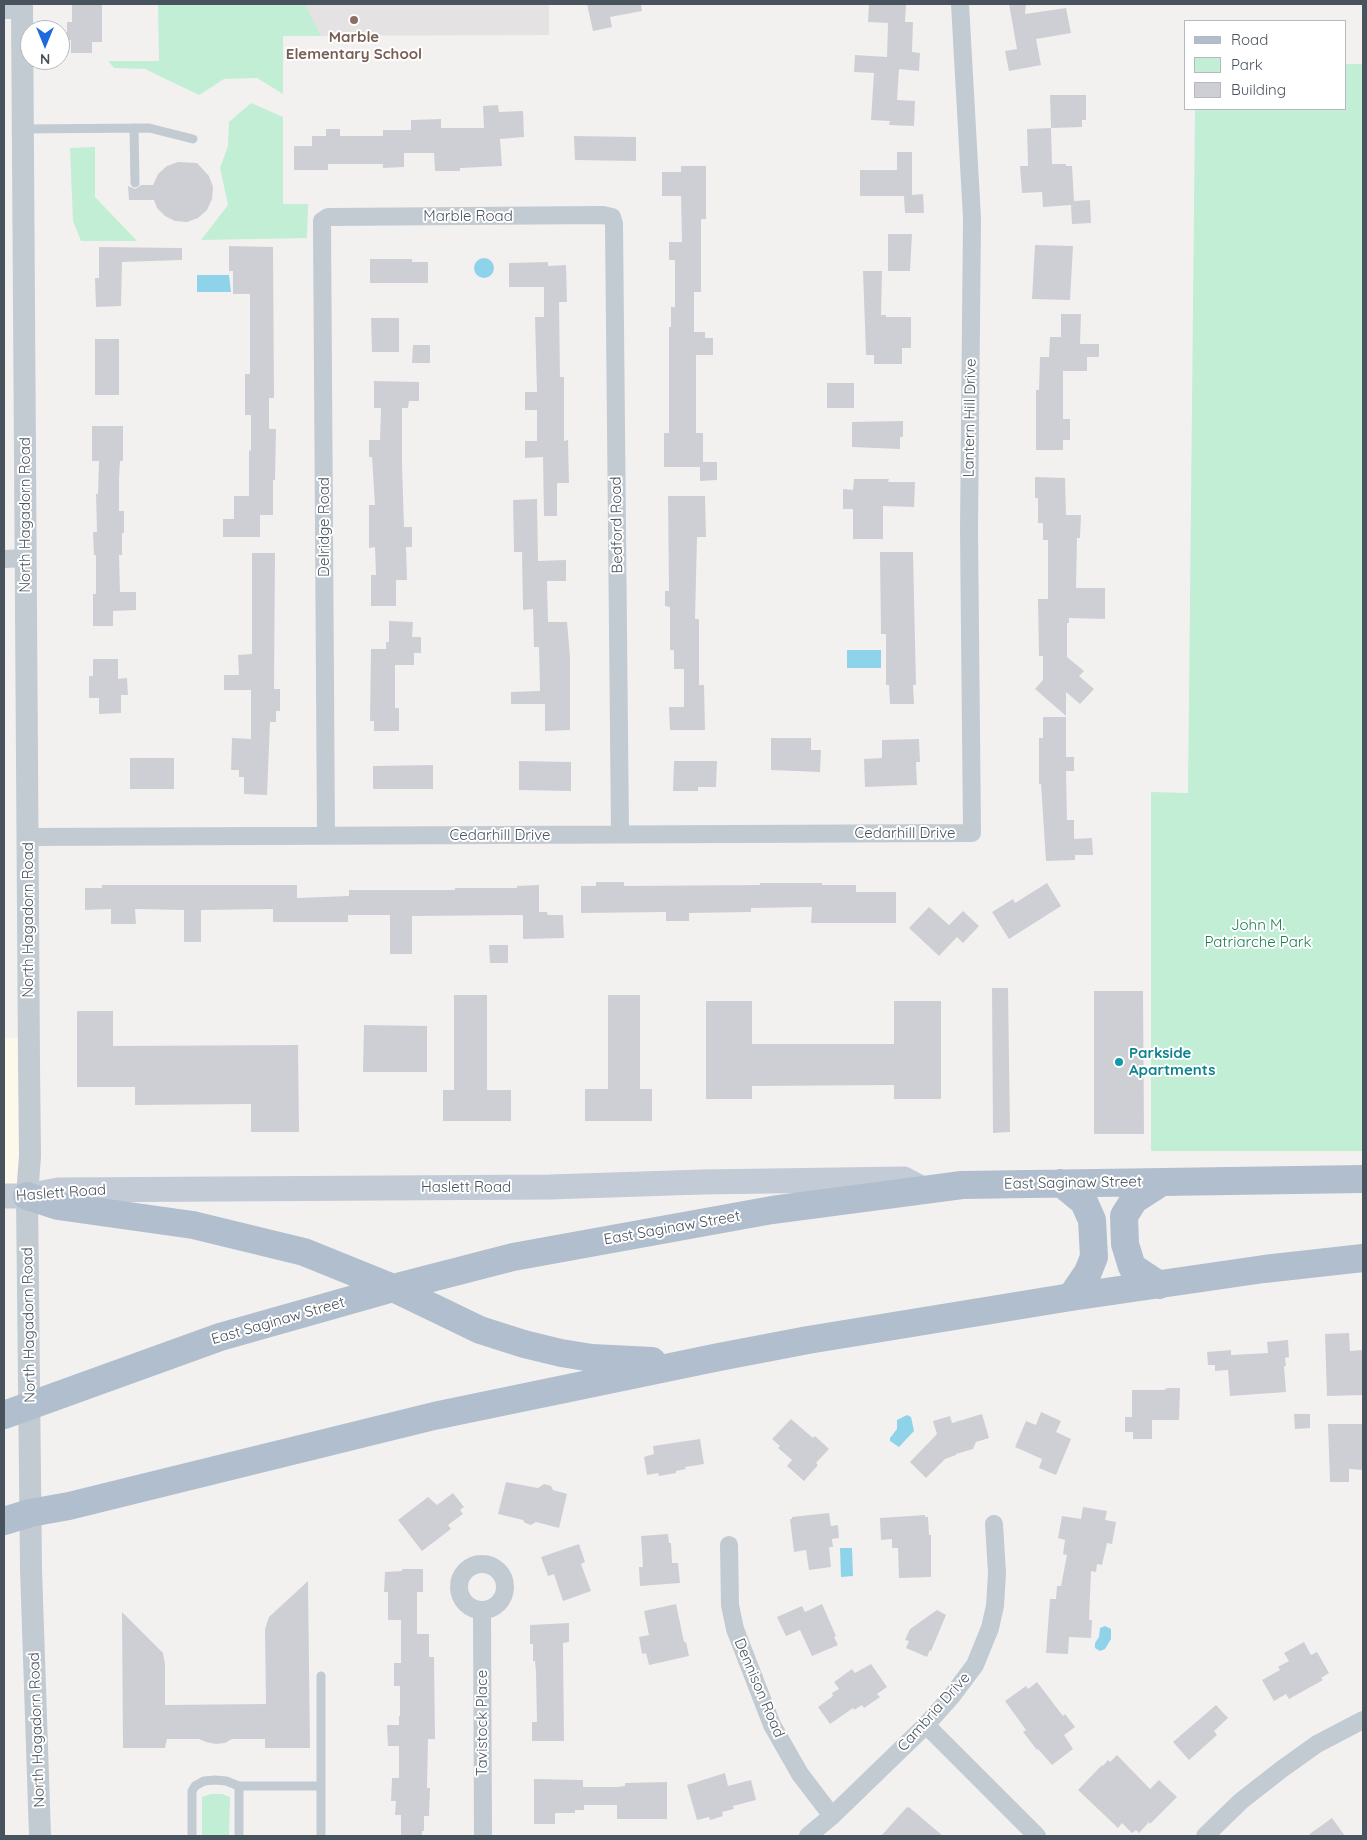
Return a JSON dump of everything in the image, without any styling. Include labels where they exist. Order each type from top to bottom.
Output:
[{"type":"main road","name":"Haslett Road","points":[[15,1196],[58,1190],[550,1187],[904,1179],[925,1190]]},
{"type":"main road","name":"East Saginaw Street","points":[[4,1415],[220,1337],[393,1288],[513,1257],[643,1232],[772,1210],[962,1185],[1363,1180]]},
{"type":"main road","points":[[1159,1285],[1132,1267],[1124,1244],[1124,1216],[1134,1200],[1162,1182]]},
{"type":"main road","points":[[1061,1183],[1084,1202],[1092,1220],[1094,1257],[1088,1272],[1071,1297]]},
{"type":"main road","points":[[15,1196],[58,1206],[156,1219],[230,1233],[304,1252],[393,1288],[480,1330],[561,1353],[592,1358],[650,1361],[718,1357]]},
{"type":"main road","points":[[4,1522],[30,1513],[69,1506],[434,1416],[718,1357],[808,1340],[1071,1297],[1363,1258]]},
{"type":"street","name":"Lantern Hill Drive","points":[[960,4],[972,218],[969,538],[972,833]]},
{"type":"street","name":"North Hagadorn Road","points":[[16,8],[23,129],[15,558],[28,837],[30,1156],[15,1196],[30,1406],[30,1513],[40,1836]]},
{"type":"street","name":"Marble Road","points":[[324,218],[603,215],[612,217]]},
{"type":"street","name":"Bedford Road","points":[[612,217],[614,224],[620,834]]},
{"type":"street","name":"Delridge Road","points":[[324,218],[322,224],[326,836]]},
{"type":"street","name":"Cedarhill Drive","points":[[28,837],[972,833]]},
{"type":"street","name":"Cambria Drive","points":[[808,1836],[832,1816],[926,1725],[976,1665],[990,1628],[995,1606],[994,1524]]},
{"type":"street","name":"Dennison Road","points":[[729,1545],[730,1605],[734,1629],[772,1725],[800,1774],[832,1816]]},
{"type":"street","name":"Tavistock Place","points":[[482,1610],[483,1836]]},
{"type":"street","points":[[1205,1836],[1241,1801],[1282,1769],[1318,1744],[1363,1720]]},
{"type":"street","points":[[926,1725],[1038,1836]]},
{"type":"lane","points":[[134,128],[135,183]]},
{"type":"lane","points":[[23,129],[149,128],[193,139]]},
{"type":"lane","points":[[321,1676],[321,1836]]},
{"type":"lane","points":[[192,1836],[192,1791],[195,1786],[204,1781],[226,1781],[239,1786],[321,1786]]},
{"type":"lane","points":[[239,1786],[239,1836]]},
{"type":"shaded area","name":"Marble Elementary School","points":[[158,4],[549,4],[549,35],[283,36]]},
{"type":"shaded area","points":[[4,1038],[24,1038],[25,1186],[4,1186]]},
{"type":"green space","points":[[158,4],[305,4],[321,36],[283,36],[283,94],[257,78],[224,79],[199,95],[145,69],[114,68],[108,61],[159,61]]},
{"type":"green space","name":"John M. Patriarche Park","points":[[1347,64],[1363,64],[1363,1151],[1151,1151],[1151,792],[1188,793],[1195,110],[1347,110]]},
{"type":"green space","points":[[251,103],[283,117],[283,204],[308,204],[307,238],[201,240],[228,205],[220,168],[228,146],[229,122]]},
{"type":"green space","points":[[95,147],[95,197],[137,241],[81,241],[73,221],[70,148]]},
{"type":"green space","points":[[211,1794],[222,1794],[230,1797],[229,1836],[202,1836],[202,1797]]},
{"type":"water","points":[[484,258],[491,261],[494,268],[491,275],[484,278],[477,275],[474,268],[477,261]]},
{"type":"water","points":[[197,275],[229,275],[231,292],[197,292]]},
{"type":"water","points":[[847,650],[881,650],[881,668],[847,668]]},
{"type":"water","points":[[907,1415],[911,1417],[914,1431],[899,1447],[890,1441],[890,1438],[897,1429],[897,1420]]},
{"type":"water","points":[[840,1548],[852,1548],[853,1576],[841,1577]]},
{"type":"water","points":[[1105,1626],[1111,1629],[1111,1639],[1105,1649],[1100,1651],[1095,1648],[1095,1643],[1099,1637],[1100,1628]]},
{"type":"building","points":[[72,4],[102,4],[102,42],[92,42],[92,53],[71,53],[70,22],[72,22]]},
{"type":"building","points":[[587,4],[641,4],[642,11],[610,17],[612,27],[593,31]]},
{"type":"building","points":[[869,4],[906,4],[905,22],[913,22],[912,52],[920,53],[919,71],[899,69],[897,100],[915,101],[914,126],[889,125],[890,121],[871,120],[874,73],[854,72],[855,55],[887,57],[888,23],[868,22]]},
{"type":"building","points":[[1009,4],[1026,4],[1025,14],[1066,8],[1071,33],[1036,39],[1041,65],[1009,71],[1005,51],[1017,49]]},
{"type":"building","points":[[1050,95],[1086,95],[1086,120],[1082,120],[1082,127],[1051,128]]},
{"type":"building","points":[[498,105],[499,112],[523,111],[524,137],[500,139],[502,166],[460,168],[460,171],[435,171],[434,153],[404,153],[404,167],[383,168],[383,164],[328,164],[328,170],[294,170],[294,146],[312,146],[312,136],[326,136],[326,129],[340,129],[340,136],[383,136],[383,130],[411,130],[411,120],[441,119],[441,128],[484,128],[483,106]]},
{"type":"building","points":[[1051,128],[1052,164],[1072,166],[1074,201],[1090,200],[1091,223],[1072,224],[1071,205],[1043,207],[1042,192],[1022,193],[1020,166],[1028,166],[1027,129]]},
{"type":"building","points":[[574,136],[636,137],[636,161],[575,160]]},
{"type":"building","points":[[897,152],[912,152],[912,195],[923,194],[924,213],[905,213],[904,196],[860,196],[860,170],[897,170]]},
{"type":"building","points":[[178,162],[197,163],[209,176],[213,187],[212,199],[207,210],[198,218],[187,222],[175,221],[165,216],[157,208],[154,200],[129,200],[128,186],[135,189],[141,185],[153,185],[158,174],[167,166]]},
{"type":"building","points":[[681,166],[706,166],[706,219],[701,219],[701,292],[694,292],[694,332],[705,332],[705,338],[713,338],[713,355],[696,355],[696,433],[703,433],[703,462],[717,462],[717,480],[700,481],[700,467],[664,467],[664,433],[669,433],[669,327],[671,327],[671,307],[675,307],[675,260],[669,260],[669,242],[682,242],[681,196],[662,196],[662,172],[681,172]]},
{"type":"building","points":[[888,234],[912,234],[910,271],[888,271]]},
{"type":"building","points":[[1035,245],[1073,246],[1070,300],[1032,299]]},
{"type":"building","points":[[229,246],[273,247],[274,398],[269,398],[269,429],[276,429],[275,480],[273,480],[273,515],[260,515],[260,537],[223,537],[223,519],[234,519],[234,496],[249,496],[249,450],[251,451],[251,415],[245,415],[245,374],[250,374],[250,294],[233,294],[233,271],[229,271]]},
{"type":"building","points":[[99,247],[182,248],[182,260],[122,262],[121,306],[96,307],[95,278],[99,278]]},
{"type":"building","points":[[370,259],[412,259],[412,262],[428,262],[428,283],[370,283]]},
{"type":"building","points":[[548,262],[548,266],[566,265],[567,302],[559,302],[560,377],[564,377],[564,441],[568,440],[569,483],[557,483],[557,516],[544,516],[543,457],[525,458],[525,441],[537,441],[537,410],[525,410],[525,392],[537,392],[535,317],[544,317],[544,287],[509,287],[509,263]]},
{"type":"building","points":[[863,271],[882,271],[881,315],[886,315],[886,317],[911,317],[911,348],[902,348],[902,364],[874,364],[874,355],[866,355]]},
{"type":"building","points":[[1061,314],[1081,314],[1080,344],[1099,344],[1099,357],[1087,357],[1087,371],[1063,371],[1063,419],[1070,419],[1070,440],[1063,440],[1063,450],[1036,450],[1036,390],[1039,390],[1040,357],[1049,357],[1050,337],[1061,337]]},
{"type":"building","points":[[371,318],[399,318],[399,352],[372,352]]},
{"type":"building","points":[[95,339],[119,339],[119,395],[95,395]]},
{"type":"building","points":[[413,345],[430,345],[430,363],[412,363]]},
{"type":"building","points":[[374,381],[419,382],[419,401],[409,401],[408,408],[402,408],[404,527],[412,527],[412,547],[406,547],[407,580],[396,580],[396,606],[371,606],[371,575],[376,575],[375,547],[369,548],[369,505],[375,505],[372,457],[369,457],[369,440],[380,440],[381,408],[374,408]]},
{"type":"building","points":[[827,383],[854,383],[854,408],[827,408]]},
{"type":"building","points":[[903,421],[903,437],[900,437],[900,449],[852,447],[852,422]]},
{"type":"building","points":[[92,426],[123,426],[123,461],[120,461],[119,479],[119,511],[124,511],[122,555],[119,555],[120,592],[136,592],[136,610],[113,611],[113,626],[93,626],[93,594],[96,594],[96,555],[94,555],[93,532],[97,532],[96,494],[98,494],[99,461],[92,461]]},
{"type":"building","points":[[1035,477],[1065,478],[1066,515],[1081,515],[1080,538],[1077,538],[1076,588],[1105,588],[1105,619],[1069,618],[1069,623],[1067,623],[1067,657],[1084,671],[1079,676],[1094,689],[1080,704],[1066,692],[1066,716],[1035,689],[1043,680],[1043,656],[1039,656],[1038,599],[1048,599],[1048,540],[1043,540],[1043,523],[1038,523],[1038,498],[1035,498]]},
{"type":"building","points":[[854,479],[889,479],[888,482],[915,482],[914,507],[883,506],[883,539],[853,539],[853,509],[843,509],[843,489],[853,490]]},
{"type":"building","points":[[668,496],[705,496],[706,537],[697,537],[695,619],[699,619],[699,685],[704,685],[705,730],[670,730],[669,707],[684,707],[684,669],[674,669],[674,650],[670,650],[670,607],[665,606],[665,591],[669,591]]},
{"type":"building","points":[[537,499],[538,561],[566,560],[566,581],[547,581],[548,622],[567,622],[570,656],[570,730],[545,731],[545,704],[511,704],[511,692],[540,691],[539,647],[534,647],[533,609],[523,610],[522,552],[514,552],[513,500]]},
{"type":"building","points":[[880,552],[913,552],[916,685],[913,685],[914,704],[890,704],[889,685],[886,685],[886,634],[881,634]]},
{"type":"building","points":[[252,553],[275,553],[274,689],[280,689],[280,711],[276,711],[276,722],[270,722],[267,795],[244,794],[244,777],[239,777],[239,770],[231,770],[232,738],[251,739],[251,690],[224,690],[224,675],[239,675],[238,655],[252,654]]},
{"type":"building","points":[[389,621],[413,622],[412,637],[421,637],[421,653],[414,653],[414,665],[395,665],[395,708],[399,708],[399,731],[374,731],[374,721],[370,721],[371,649],[386,649],[386,642],[389,642]]},
{"type":"building","points":[[93,659],[118,659],[118,679],[127,678],[128,695],[121,695],[121,713],[99,714],[99,698],[89,698],[89,676],[93,676]]},
{"type":"building","points":[[1043,717],[1066,717],[1066,757],[1074,757],[1074,771],[1066,771],[1067,820],[1074,820],[1074,839],[1092,838],[1093,855],[1075,855],[1075,860],[1046,861],[1041,784],[1039,784],[1039,738],[1043,738]]},
{"type":"building","points":[[771,738],[811,738],[811,750],[821,750],[820,772],[771,770]]},
{"type":"building","points":[[919,739],[920,762],[916,762],[917,785],[865,787],[864,759],[882,758],[882,740]]},
{"type":"building","points":[[130,758],[174,758],[174,789],[130,789]]},
{"type":"building","points":[[519,761],[571,762],[571,791],[519,790]]},
{"type":"building","points":[[674,761],[717,761],[716,787],[698,787],[698,791],[673,791]]},
{"type":"building","points":[[433,765],[433,789],[373,789],[373,766]]},
{"type":"building","points":[[596,882],[624,882],[624,886],[760,885],[760,883],[856,885],[856,892],[896,892],[896,923],[811,923],[812,907],[751,908],[751,912],[689,913],[689,921],[666,921],[666,912],[581,913],[581,886],[596,886]]},
{"type":"building","points":[[1047,883],[1061,906],[1009,939],[992,912],[1013,899],[1015,903]]},
{"type":"building","points":[[102,885],[297,885],[297,898],[349,896],[349,890],[455,890],[455,888],[517,888],[517,886],[539,885],[539,912],[547,912],[548,915],[563,915],[564,938],[523,939],[523,915],[412,916],[412,954],[390,954],[390,915],[348,915],[348,922],[273,922],[273,909],[201,910],[201,942],[184,942],[184,910],[135,909],[136,924],[111,924],[111,909],[85,910],[85,888],[102,888]]},
{"type":"building","points":[[929,907],[949,925],[963,911],[979,926],[963,943],[957,937],[939,956],[909,928]]},
{"type":"building","points":[[489,945],[508,945],[508,963],[490,963]]},
{"type":"building","points":[[992,988],[1008,988],[1010,1132],[993,1133]]},
{"type":"building","name":"Parkside Apartments","points":[[1094,991],[1143,991],[1144,1134],[1094,1134]]},
{"type":"building","points":[[454,995],[487,995],[487,1090],[511,1090],[511,1121],[443,1121],[443,1090],[454,1090]]},
{"type":"building","points":[[608,995],[640,995],[640,1089],[652,1089],[652,1121],[585,1121],[585,1089],[608,1089]]},
{"type":"building","points":[[706,1001],[752,1001],[752,1044],[894,1044],[894,1001],[941,1001],[941,1099],[894,1099],[894,1085],[752,1086],[752,1099],[706,1099]]},
{"type":"building","points":[[77,1011],[113,1011],[113,1046],[298,1045],[299,1132],[251,1132],[251,1104],[135,1105],[135,1087],[77,1087]]},
{"type":"building","points":[[364,1025],[427,1026],[427,1072],[363,1072]]},
{"type":"building","points":[[1349,1333],[1350,1351],[1363,1350],[1363,1395],[1327,1396],[1325,1334]]},
{"type":"building","points":[[1288,1340],[1289,1357],[1285,1358],[1286,1366],[1284,1366],[1286,1392],[1230,1396],[1228,1370],[1215,1371],[1215,1365],[1208,1365],[1207,1352],[1231,1350],[1231,1355],[1268,1353],[1267,1342]]},
{"type":"building","points":[[1167,1388],[1180,1388],[1179,1420],[1152,1420],[1152,1439],[1133,1439],[1133,1432],[1125,1432],[1125,1417],[1132,1417],[1132,1390],[1164,1390]]},
{"type":"building","points":[[1041,1412],[1061,1421],[1056,1432],[1071,1439],[1056,1475],[1039,1468],[1042,1459],[1015,1447],[1026,1421],[1036,1425]]},
{"type":"building","points":[[982,1414],[989,1438],[976,1442],[973,1449],[945,1459],[926,1478],[910,1462],[937,1434],[933,1421],[950,1416],[952,1423]]},
{"type":"building","points":[[1294,1414],[1310,1414],[1310,1428],[1295,1429]]},
{"type":"building","points":[[791,1419],[813,1438],[815,1436],[829,1449],[816,1463],[818,1465],[804,1481],[787,1466],[792,1460],[778,1448],[780,1446],[772,1439]]},
{"type":"building","points":[[1328,1424],[1363,1424],[1363,1470],[1349,1469],[1349,1482],[1330,1482]]},
{"type":"building","points":[[700,1439],[704,1464],[685,1467],[686,1469],[676,1471],[676,1473],[659,1476],[658,1473],[647,1475],[644,1457],[654,1454],[653,1446]]},
{"type":"building","points":[[506,1482],[538,1488],[544,1484],[551,1486],[553,1490],[567,1494],[559,1528],[536,1522],[531,1525],[523,1520],[498,1514]]},
{"type":"building","points":[[453,1493],[464,1507],[460,1510],[463,1514],[448,1525],[451,1529],[422,1551],[398,1520],[428,1497],[437,1505]]},
{"type":"building","points":[[1083,1507],[1107,1511],[1105,1520],[1116,1522],[1112,1544],[1107,1543],[1102,1565],[1097,1564],[1096,1572],[1091,1571],[1089,1620],[1092,1620],[1091,1638],[1069,1637],[1068,1654],[1046,1653],[1050,1599],[1056,1599],[1057,1586],[1061,1586],[1067,1555],[1063,1554],[1065,1540],[1058,1538],[1062,1516],[1081,1519]]},
{"type":"building","points":[[829,1513],[831,1526],[838,1525],[839,1538],[832,1539],[833,1547],[829,1547],[831,1567],[809,1570],[806,1550],[794,1552],[790,1519],[792,1517]]},
{"type":"building","points":[[925,1515],[925,1517],[928,1517],[929,1535],[931,1535],[931,1577],[899,1578],[898,1548],[892,1548],[892,1539],[881,1540],[880,1518]]},
{"type":"building","points":[[668,1534],[669,1543],[671,1543],[672,1563],[678,1563],[680,1583],[640,1586],[639,1567],[643,1567],[641,1536]]},
{"type":"building","points":[[579,1544],[585,1562],[581,1564],[591,1591],[563,1601],[554,1574],[548,1576],[541,1557]]},
{"type":"building","points":[[402,1569],[423,1569],[423,1592],[417,1592],[417,1634],[429,1634],[429,1657],[434,1657],[435,1739],[428,1739],[427,1788],[430,1788],[429,1816],[424,1816],[424,1831],[422,1831],[422,1835],[401,1835],[401,1815],[395,1815],[396,1801],[391,1801],[392,1778],[399,1778],[399,1746],[388,1746],[387,1725],[399,1725],[400,1686],[394,1686],[394,1663],[401,1663],[401,1620],[388,1620],[388,1592],[384,1592],[385,1572],[402,1571]]},
{"type":"building","points":[[308,1581],[310,1748],[265,1748],[265,1739],[232,1739],[225,1743],[216,1744],[199,1739],[167,1739],[165,1748],[123,1748],[122,1612],[163,1653],[165,1664],[165,1705],[266,1704],[265,1629],[269,1617]]},
{"type":"building","points":[[676,1604],[689,1656],[649,1665],[646,1653],[642,1654],[639,1637],[649,1635],[644,1611]]},
{"type":"building","points":[[822,1604],[838,1645],[812,1656],[800,1630],[786,1636],[777,1617],[802,1606],[805,1612]]},
{"type":"building","points":[[937,1610],[946,1615],[927,1657],[906,1648],[909,1641],[905,1640],[910,1629]]},
{"type":"building","points":[[569,1623],[569,1642],[563,1643],[564,1741],[532,1741],[532,1722],[537,1722],[536,1672],[535,1661],[533,1661],[533,1644],[530,1644],[530,1625]]},
{"type":"building","points":[[1304,1642],[1311,1655],[1317,1652],[1329,1673],[1321,1678],[1323,1680],[1289,1699],[1286,1694],[1274,1701],[1262,1680],[1280,1670],[1278,1667],[1289,1661],[1284,1653]]},
{"type":"building","points":[[871,1664],[887,1687],[877,1694],[880,1697],[864,1708],[862,1705],[854,1710],[853,1708],[830,1724],[818,1707],[833,1696],[832,1693],[839,1689],[834,1682],[852,1669],[855,1673]]},
{"type":"building","points":[[1037,1682],[1063,1716],[1065,1714],[1075,1727],[1064,1735],[1073,1749],[1052,1765],[1023,1732],[1026,1730],[1005,1701],[1026,1686],[1028,1689]]},
{"type":"building","points":[[1216,1705],[1228,1718],[1214,1731],[1217,1735],[1189,1760],[1173,1742]]},
{"type":"building","points":[[1117,1755],[1150,1789],[1159,1780],[1177,1797],[1139,1833],[1136,1830],[1132,1833],[1122,1823],[1118,1828],[1078,1790],[1102,1765],[1108,1760],[1110,1762]]},
{"type":"building","points":[[725,1773],[728,1786],[751,1780],[756,1800],[733,1806],[734,1809],[722,1812],[723,1816],[710,1820],[709,1817],[697,1820],[687,1785]]},
{"type":"building","points":[[534,1779],[583,1780],[583,1787],[617,1787],[625,1786],[625,1783],[667,1782],[667,1819],[617,1819],[617,1805],[584,1805],[584,1810],[575,1810],[575,1813],[555,1813],[555,1824],[534,1824]]},
{"type":"building","points":[[907,1807],[910,1808],[943,1836],[881,1836]]},
{"type":"building","points":[[1332,1818],[1345,1836],[1307,1836]]},
{"type":"place","name":"Marble Elementary School","points":[[354,20]]},
{"type":"place","name":"Parkside Apartments","points":[[1119,1062]]}]
